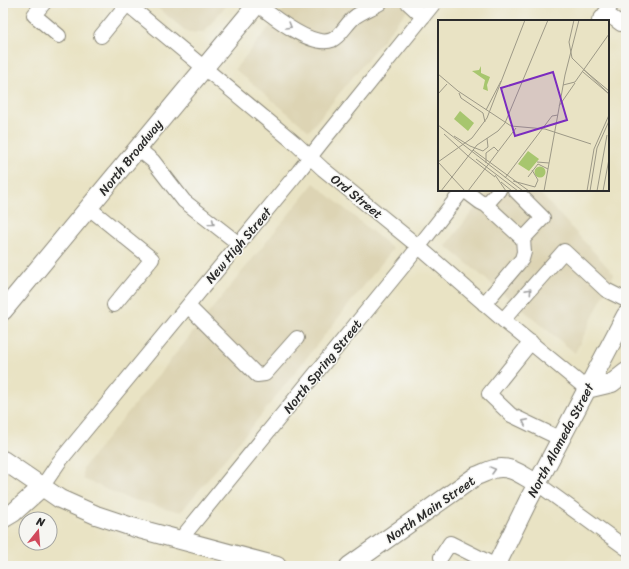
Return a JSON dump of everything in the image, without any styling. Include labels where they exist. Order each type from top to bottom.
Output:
[{"type":"main road","name":"North Broadway","points":[[3,312],[257,4]]},
{"type":"main road","name":"North Alameda Street","points":[[496,566],[560,439],[588,389],[626,315]]},
{"type":"main road","points":[[588,389],[612,383],[626,372]]},
{"type":"main road","points":[[3,460],[60,499],[96,515],[179,541],[277,566]]},
{"type":"main road","name":"North Main Street","points":[[349,566],[476,476],[495,468],[506,468],[538,484]]},
{"type":"main road","points":[[3,519],[13,513],[42,487]]},
{"type":"street","points":[[44,3],[34,15],[59,36]]},
{"type":"street","points":[[101,36],[127,3]]},
{"type":"street","name":"Ord Street","points":[[127,3],[419,247],[503,320],[588,389]]},
{"type":"street","points":[[257,4],[274,17],[310,39],[325,42],[333,39],[356,16],[380,3]]},
{"type":"street","points":[[408,3],[423,17]]},
{"type":"street","name":"New High Street","points":[[42,487],[59,462],[239,244],[434,3]]},
{"type":"street","points":[[606,12],[621,24]]},
{"type":"street","points":[[138,148],[153,161],[184,201],[239,244]]},
{"type":"street","name":"North Spring Street","points":[[179,541],[419,247],[462,191]]},
{"type":"street","points":[[464,191],[486,205],[523,239],[524,252],[522,259],[484,304]]},
{"type":"street","points":[[486,205],[498,191]]},
{"type":"street","points":[[516,191],[543,218],[523,239]]},
{"type":"street","points":[[89,208],[152,259],[114,304]]},
{"type":"street","points":[[503,320],[564,251],[606,290],[626,300]]},
{"type":"street","points":[[188,306],[257,375],[265,374],[297,338]]},
{"type":"street","points":[[531,342],[489,394],[511,415],[560,439]]},
{"type":"street","points":[[538,484],[626,548]]},
{"type":"street","points":[[441,558],[450,543],[496,566]]},
{"type":"shaded area","points":[[152,3],[228,3],[204,32],[188,33]]},
{"type":"shaded area","points":[[289,3],[413,3],[309,131],[235,69]]},
{"type":"shaded area","points":[[314,183],[393,249],[258,419],[181,512],[126,498],[83,479],[83,468]]},
{"type":"shaded area","points":[[488,191],[538,191],[614,274],[575,353],[446,246]]}]
